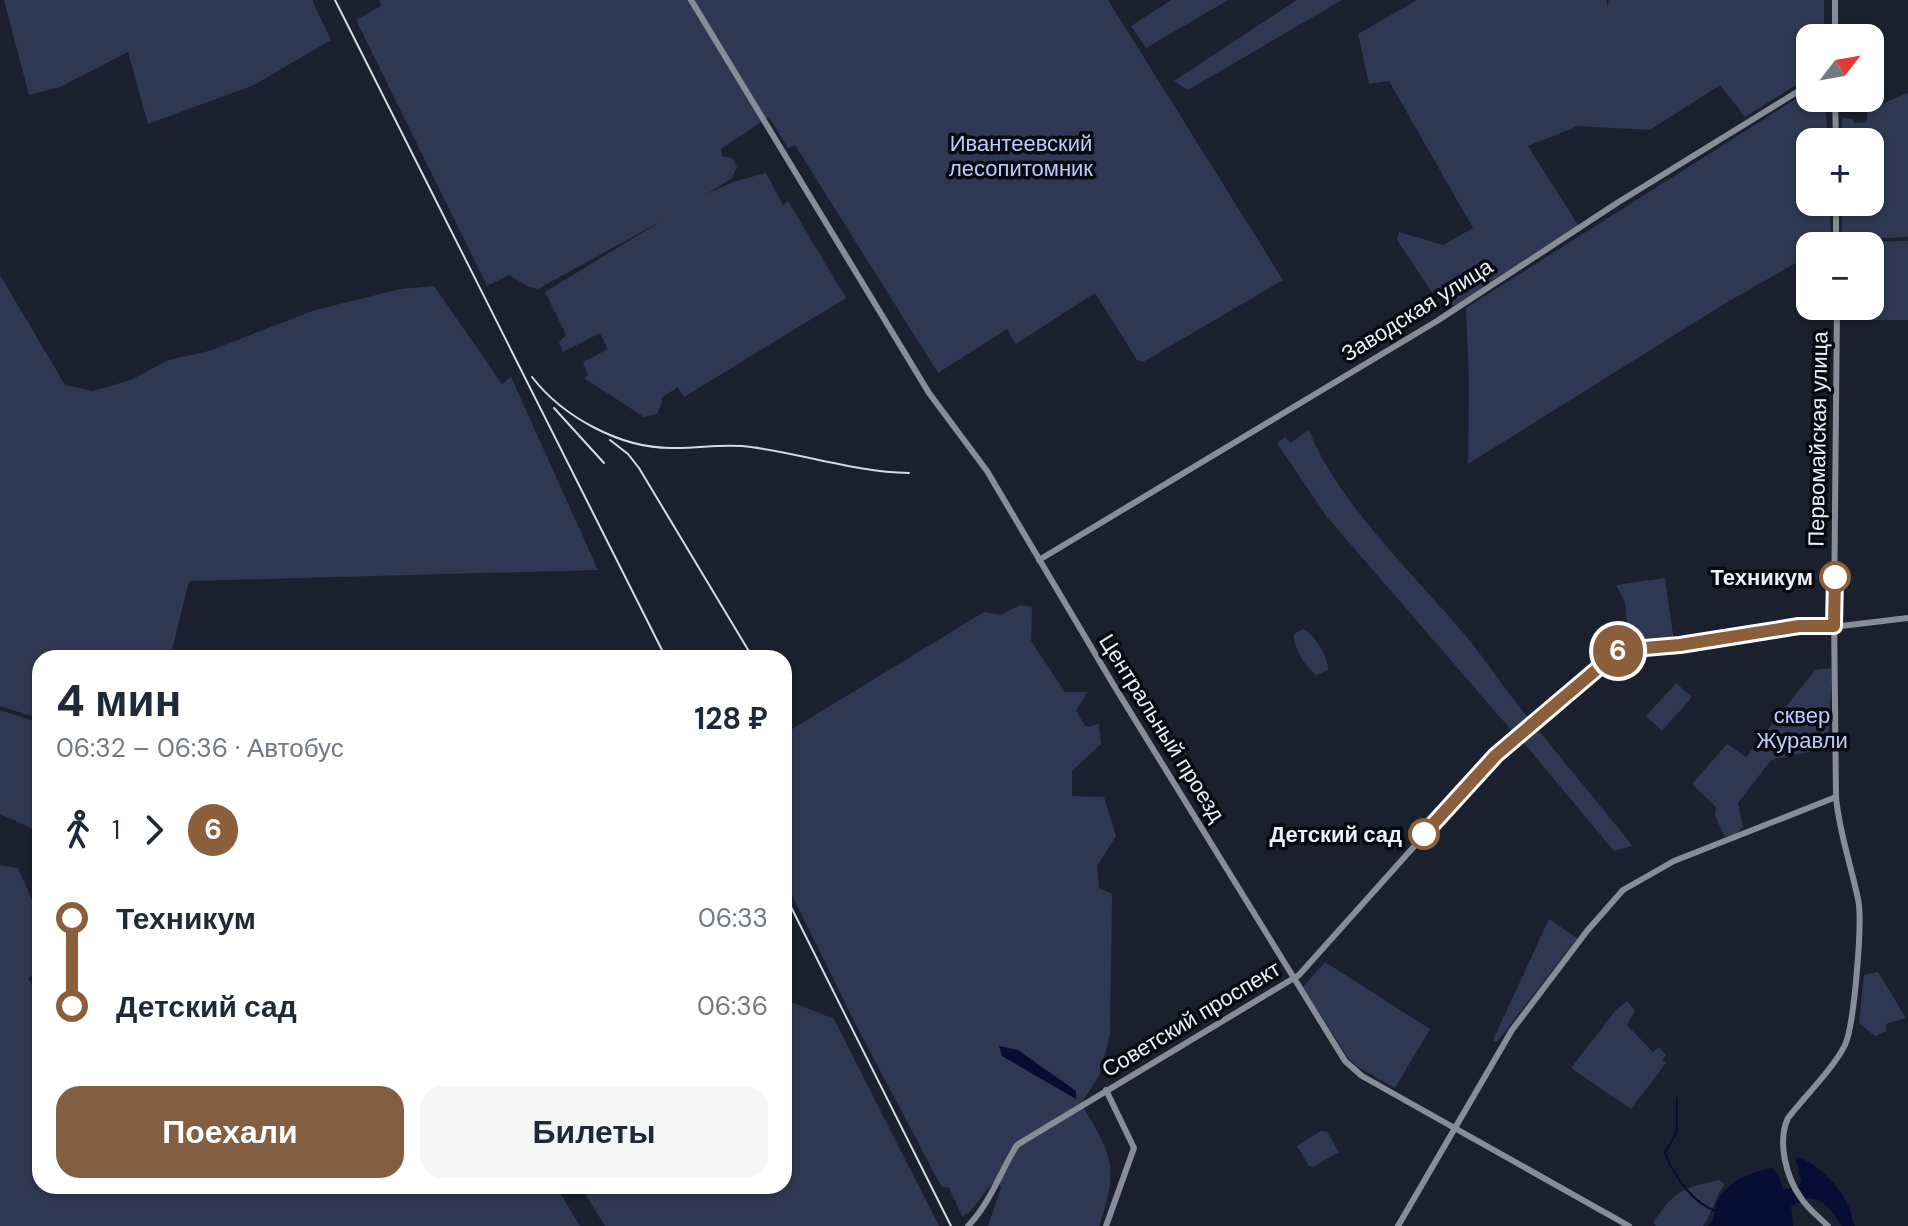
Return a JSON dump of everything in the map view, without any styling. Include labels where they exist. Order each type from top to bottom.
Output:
[{"type":"street","name":"Центральный проезд","points":[[691,0],[929,393],[980,461],[1334,1046],[1353,1070],[1629,1226]]},
{"type":"street","points":[[1835,0],[1835,24]]},
{"type":"street","name":"Заводская улица","points":[[1039,560],[1437,321],[1617,203],[1796,93]]},
{"type":"street","name":"Первомайская улица","points":[[1828,1226],[1802,1200],[1792,1182],[1784,1152],[1784,1126],[1845,1045],[1850,1028],[1860,911],[1836,797],[1837,320]]},
{"type":"street","name":"Советский проспект","points":[[968,1226],[993,1192],[1006,1161],[1017,1145],[1294,979],[1496,755],[1616,653],[1784,628],[1908,618]]},
{"type":"street","points":[[1398,1226],[1512,1030],[1587,931],[1623,890],[1674,861],[1836,797]]},
{"type":"street","points":[[1106,1090],[1134,1148],[1106,1226]]},
{"type":"green space","points":[[4,0],[312,0],[331,40],[254,85],[148,124],[128,52],[60,87],[29,95]]},
{"type":"green space","name":"Ивантеевский лесопитомник","points":[[379,0],[1108,0],[1283,280],[1143,362],[1137,360],[1095,293],[1016,344],[1007,329],[938,373],[795,145],[788,148],[769,117],[721,149],[722,156],[732,158],[737,167],[732,178],[707,194],[733,182],[766,173],[783,205],[788,201],[846,298],[684,397],[678,387],[661,398],[657,414],[644,417],[584,378],[588,375],[583,362],[608,349],[600,333],[563,352],[559,342],[566,335],[545,292],[663,220],[538,289],[509,275],[487,286],[356,20],[381,6]]},
{"type":"green space","points":[[1171,0],[1228,0],[1146,48],[1131,26]]},
{"type":"green space","points":[[1297,0],[1342,0],[1188,90],[1174,81]]},
{"type":"green space","points":[[1417,0],[1607,0],[1607,8],[1609,0],[1824,0],[1824,24],[1796,24],[1796,85],[1745,117],[1720,85],[1650,130],[1578,126],[1528,146],[1578,225],[1454,306],[1433,294],[1397,240],[1399,232],[1443,245],[1473,228],[1389,81],[1369,84],[1358,34]]},
{"type":"green space","points":[[1908,93],[1908,237],[1884,238],[1884,232],[1842,232],[1842,216],[1884,216],[1884,128],[1842,128],[1842,118],[1853,119],[1854,123],[1867,122],[1867,112],[1884,112],[1884,103]]},
{"type":"green space","points":[[1796,99],[1796,112],[1826,112],[1827,128],[1796,128],[1796,216],[1830,216],[1831,232],[1796,232],[1796,263],[1724,304],[1468,464],[1466,308]]},
{"type":"green space","points":[[1884,241],[1908,241],[1908,320],[1884,320]]},
{"type":"green space","points":[[0,275],[65,385],[93,391],[131,380],[168,360],[209,351],[315,310],[401,289],[434,286],[502,384],[511,377],[598,570],[189,581],[172,650],[32,650],[32,716],[0,706]]},
{"type":"green space","points":[[1309,430],[1337,483],[1356,509],[1469,640],[1528,717],[1512,731],[1327,517],[1277,443],[1285,437],[1290,443]]},
{"type":"green space","points":[[1665,578],[1674,642],[1623,647],[1621,628],[1627,624],[1625,602],[1616,585]]},
{"type":"green space","points":[[1020,605],[1032,607],[1031,641],[1065,692],[1087,692],[1076,711],[1086,727],[1099,724],[1101,744],[1072,771],[1072,796],[1104,797],[1116,836],[1097,866],[1099,888],[1112,894],[1110,1035],[1099,1076],[1081,1104],[1110,1162],[1109,1189],[1099,1226],[988,1226],[1001,1188],[999,1182],[994,1181],[969,1213],[962,1216],[949,1188],[941,1186],[792,895],[792,729],[984,612],[1001,615]]},
{"type":"green space","points":[[1303,629],[1316,641],[1326,659],[1328,670],[1317,675],[1305,663],[1296,645],[1294,634]]},
{"type":"green space","name":"сквер Журавли","points":[[1832,668],[1828,748],[1771,760],[1738,803],[1743,827],[1736,834],[1725,837],[1715,816],[1716,807],[1692,784],[1727,744],[1746,757],[1815,670]]},
{"type":"green space","points":[[1676,683],[1692,697],[1662,731],[1646,716]]},
{"type":"green space","points":[[0,710],[32,720],[32,828],[0,814]]},
{"type":"green space","points":[[1539,731],[1632,846],[1614,851],[1524,743]]},
{"type":"green space","points":[[0,865],[18,868],[32,900],[32,976],[28,978],[32,985],[32,1194],[561,1194],[580,1226],[0,1226]]},
{"type":"green space","points":[[1549,919],[1577,938],[1497,1042],[1493,1040]]},
{"type":"green space","points":[[1325,962],[1430,1029],[1395,1088],[1348,1058],[1303,987]]},
{"type":"green space","points":[[1878,972],[1906,1018],[1886,1024],[1886,1031],[1875,1036],[1859,1023],[1864,975]]},
{"type":"green space","points":[[1627,1001],[1635,1011],[1627,1025],[1653,1052],[1659,1047],[1666,1055],[1662,1060],[1666,1063],[1631,1109],[1571,1068],[1616,1010]]},
{"type":"green space","points":[[792,1002],[834,1019],[939,1226],[605,1226],[585,1194],[792,1194]]},
{"type":"green space","points":[[1321,1131],[1327,1132],[1339,1152],[1313,1167],[1309,1166],[1297,1146]]},
{"type":"green space","points":[[1719,1180],[1725,1184],[1703,1226],[1656,1226],[1653,1223],[1680,1192]]},
{"type":"shaded area","points":[[999,1046],[1018,1050],[1076,1091],[1076,1099],[1002,1056]]},
{"type":"shaded area","points":[[1798,1157],[1821,1171],[1835,1185],[1846,1200],[1855,1226],[1842,1226],[1823,1203],[1806,1198],[1791,1206],[1793,1226],[1708,1226],[1721,1195],[1747,1175],[1771,1168],[1778,1174],[1783,1190],[1799,1186]]},
{"type":"waterway","points":[[1677,1098],[1677,1131],[1665,1153],[1685,1187],[1699,1202],[1716,1211]]},
{"type":"railway","points":[[335,0],[662,650]]},
{"type":"railway","points":[[532,377],[576,417],[632,443],[671,448],[751,447],[869,470],[909,473]]},
{"type":"railway","points":[[554,408],[604,463]]},
{"type":"railway","points":[[610,440],[628,454],[639,468],[748,650]]},
{"type":"railway","points":[[792,909],[951,1226]]},
{"type":"bus line","name":"6","points":[[1424,834],[1496,755],[1616,653],[1784,628],[1823,624],[1834,626],[1835,577]]},
{"type":"place","name":"Техникум","points":[[1835,577]]},
{"type":"place","name":"Детский сад","points":[[1424,834]]}]
